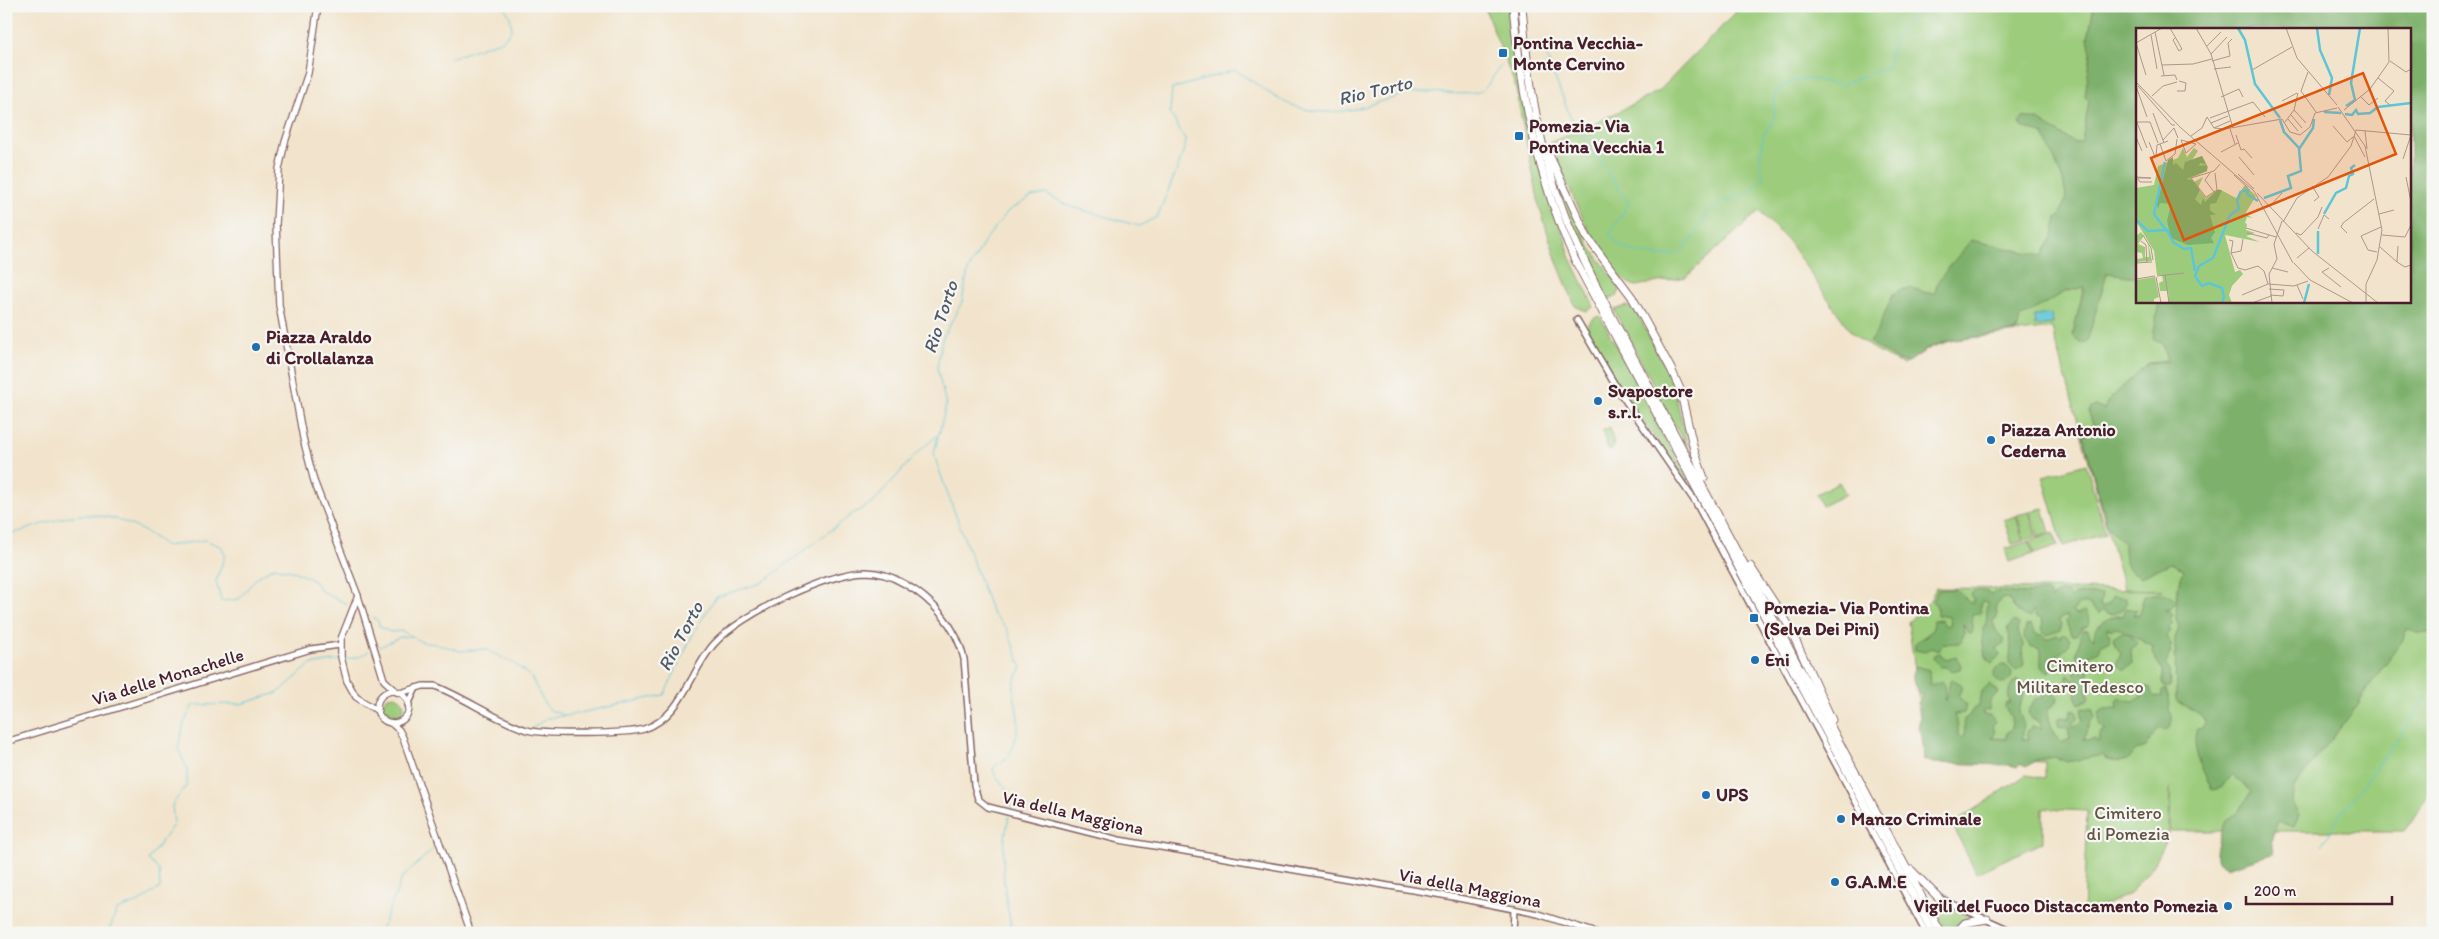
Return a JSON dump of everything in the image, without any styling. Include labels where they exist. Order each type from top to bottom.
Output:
[{"type":"highway","points":[[1513,6],[1522,51],[1528,65],[1539,133],[1563,211],[1607,316],[1932,933]]},
{"type":"highway","points":[[1522,6],[1520,66],[1534,145],[1556,215],[1574,260],[1715,506],[1941,933]]},
{"type":"highway","points":[[1539,133],[1588,236],[1632,297],[1674,374],[1683,400],[1696,457],[1715,506]]},
{"type":"highway","points":[[1900,856],[1919,880],[1939,898]]},
{"type":"highway","points":[[1956,933],[1965,922],[1986,920]]},
{"type":"main road","points":[[318,6],[308,73],[280,162],[276,216],[278,286],[281,317],[305,451],[319,496],[358,596],[384,680],[383,695]]},
{"type":"main road","points":[[358,596],[347,619],[340,645],[343,669],[358,700],[378,711],[384,720],[399,730],[403,738],[470,933]]},
{"type":"main road","points":[[384,680],[406,698],[408,705],[404,718],[403,738]]},
{"type":"main road","points":[[378,711],[378,701],[383,695],[390,692],[399,693]]},
{"type":"main road","points":[[364,703],[378,701]]},
{"type":"main road","points":[[391,723],[404,718]]},
{"type":"street","points":[[1577,320],[1618,390],[1696,503],[1926,933]]},
{"type":"street","name":"Via della Maggiona","points":[[399,693],[426,685],[437,687],[528,730],[618,733],[641,730],[659,722],[671,711],[708,652],[726,633],[748,616],[777,600],[844,576],[860,573],[879,574],[902,583],[923,597],[944,618],[958,640],[964,660],[974,785],[978,799],[988,807],[1114,840],[1514,909],[1567,922],[1597,933]]},
{"type":"street","name":"Via delle Monachelle","points":[[6,742],[305,650],[323,645],[340,645]]},
{"type":"street","points":[[408,705],[416,688]]},
{"type":"street","points":[[1939,898],[2016,933]]},
{"type":"street","points":[[1514,909],[1514,933]]},
{"type":"green space","points":[[1484,6],[1492,6],[1497,10],[1505,6],[1512,6],[1522,96],[1570,256],[1594,307],[1586,311],[1575,306],[1557,262],[1540,209],[1515,85]]},
{"type":"green space","points":[[1731,6],[2433,6],[2433,787],[2405,831],[2170,831],[2170,788],[2169,829],[2165,844],[2155,863],[2129,894],[2086,914],[2083,914],[2087,811],[2043,809],[2043,842],[1976,873],[1952,824],[2026,775],[2045,778],[2045,762],[1928,758],[1908,622],[1929,602],[1936,588],[2162,590],[2124,589],[2052,328],[1954,340],[1932,347],[1903,364],[1875,350],[1851,332],[1788,241],[1759,211],[1686,277],[1636,286],[1623,279],[1610,265],[1597,246],[1574,200],[1551,142],[1590,126],[1659,91],[1736,12]]},
{"type":"green space","name":"Cimitero Militare Tedesco","points":[[2094,6],[2433,6],[2433,395],[2428,406],[2433,415],[2433,633],[2417,633],[2407,629],[2402,641],[2367,689],[2358,705],[2294,787],[2292,802],[2299,815],[2294,827],[2278,821],[2271,840],[2275,853],[2226,868],[2216,859],[2216,849],[2220,835],[2226,821],[2235,815],[2252,792],[2232,774],[2221,788],[2212,790],[2199,760],[2195,737],[2197,729],[2201,728],[2205,721],[2195,711],[2176,700],[2175,639],[2179,627],[2176,620],[2177,602],[2170,609],[2164,610],[2173,615],[2170,620],[2173,624],[2168,628],[2171,630],[2167,636],[2170,643],[2170,655],[2165,665],[2169,669],[2170,687],[2165,687],[2162,682],[2162,670],[2152,653],[2153,647],[2117,627],[2112,630],[2107,628],[2108,633],[2111,634],[2110,640],[2101,645],[2099,651],[2088,656],[2090,684],[2086,690],[2089,697],[2087,701],[2079,704],[2075,696],[2077,689],[2073,686],[2066,686],[2067,675],[2076,681],[2078,679],[2074,675],[2075,660],[2077,658],[2080,634],[2083,630],[2088,630],[2090,636],[2094,639],[2094,634],[2102,622],[2112,617],[2122,616],[2125,608],[2137,610],[2134,615],[2139,615],[2144,595],[2166,594],[2177,601],[2178,586],[2184,570],[2171,563],[2141,577],[2129,568],[2124,554],[2124,543],[2107,526],[2083,434],[2089,434],[2094,428],[2089,413],[2090,409],[2095,406],[2104,410],[2108,401],[2149,363],[2168,361],[2163,345],[2153,338],[2159,302],[2412,302],[2412,28],[2136,28],[2136,277],[2107,273],[2087,342],[2082,343],[2073,334],[2084,287],[2065,292],[2020,318],[2017,331],[1946,341],[1928,348],[1909,362],[1897,360],[1869,342],[1878,330],[1893,294],[1900,290],[1912,288],[1927,293],[1935,293],[1938,281],[1971,240],[2042,256],[2053,235],[2057,218],[2061,214],[2066,196],[2063,181],[2044,134],[2022,127],[2020,122],[2023,117],[2038,120],[2075,143],[2082,141],[2089,101],[2085,96],[2091,53],[2088,38]]},
{"type":"green space","points":[[1562,185],[1590,247],[1621,288],[1617,296],[1608,300],[1577,236],[1558,187]]},
{"type":"green space","points":[[1627,306],[1636,311],[1672,380],[1689,452],[1614,310]]},
{"type":"green space","points":[[1600,316],[1699,500],[1621,391],[1592,340],[1587,327],[1592,319]]},
{"type":"green space","points":[[1610,427],[1614,445],[1612,450],[1609,451],[1602,431]]},
{"type":"green space","points":[[2086,464],[2106,534],[2063,546],[2043,476]]},
{"type":"green space","points":[[1839,482],[1846,494],[1822,506],[1816,494]]},
{"type":"green space","points":[[2043,508],[2050,533],[2038,537],[2030,511]]},
{"type":"green space","points":[[2029,512],[2036,537],[2024,540],[2017,515]]},
{"type":"green space","points":[[2016,516],[2023,541],[2012,544],[2004,520]]},
{"type":"green space","points":[[2054,533],[2058,546],[2034,554],[2030,541]]},
{"type":"green space","points":[[2029,541],[2033,554],[2009,562],[2005,549]]},
{"type":"green space","points":[[1954,589],[1973,603],[1974,599],[1971,594],[1974,591],[1985,591],[1991,594],[1998,591],[2022,594],[2044,591],[2049,593],[2051,599],[2060,592],[2067,593],[2070,598],[2081,594],[2097,594],[2102,595],[2100,605],[2103,607],[2109,604],[2112,596],[2125,597],[2127,601],[2120,611],[2113,614],[2106,613],[2103,610],[2099,614],[2088,604],[2079,604],[2072,612],[2076,614],[2085,611],[2090,620],[2089,625],[2082,628],[2076,635],[2071,635],[2066,622],[2068,618],[2066,615],[2059,619],[2062,624],[2060,630],[2047,635],[2043,632],[2042,619],[2036,617],[2034,610],[2029,617],[2022,615],[2009,599],[2004,598],[1996,605],[1997,618],[1993,620],[1996,630],[2003,638],[2004,644],[1997,648],[2000,655],[1992,663],[1988,660],[1983,647],[1983,628],[1987,620],[1987,602],[1982,601],[1980,605],[1981,613],[1972,614],[1972,634],[1968,633],[1963,623],[1964,634],[1960,643],[1943,644],[1939,651],[1932,648],[1925,652],[1915,650],[1915,644],[1932,630],[1933,621],[1941,620],[1946,626],[1951,624],[1949,617],[1937,615],[1937,607],[1933,600],[1938,590]]},
{"type":"green space","points":[[2014,621],[2019,624],[2017,630],[2024,646],[2022,649],[2024,665],[2016,670],[2009,663],[2011,646],[2007,629]]},
{"type":"green space","points":[[2031,625],[2037,635],[2043,635],[2046,639],[2057,635],[2061,638],[2062,635],[2065,635],[2070,639],[2069,645],[2056,657],[2052,669],[2048,672],[2041,667],[2041,649],[2030,646],[2024,638],[2026,626]]},
{"type":"green space","points":[[2122,632],[2130,635],[2137,643],[2131,650],[2132,664],[2124,670],[2118,666],[2117,661],[2121,653],[2115,645],[2114,638]]},
{"type":"green space","points":[[1940,653],[1946,660],[1956,657],[1961,665],[1960,669],[1951,671],[1946,667],[1940,667],[1933,657]]},
{"type":"green space","points":[[2003,665],[2009,668],[2012,674],[2009,680],[2003,683],[1997,680],[1994,674],[1997,668]]},
{"type":"green space","points":[[1916,666],[1929,670],[1930,685],[1942,681],[1944,683],[1946,701],[1950,681],[1953,680],[1961,684],[1958,696],[1966,704],[1964,713],[1954,714],[1958,724],[1958,735],[1962,738],[1965,736],[1964,719],[1969,716],[1973,708],[1979,706],[1982,691],[1989,684],[1998,692],[1990,701],[1989,710],[1983,711],[1983,715],[1990,715],[1996,721],[1993,726],[1995,733],[1992,738],[2007,739],[2007,732],[2012,729],[2011,717],[2005,707],[2006,703],[2010,703],[2010,687],[2017,680],[2023,682],[2025,686],[2019,712],[2024,725],[2022,739],[2029,739],[2027,732],[2031,727],[2037,727],[2042,730],[2040,722],[2032,719],[2028,712],[2035,699],[2044,697],[2040,688],[2048,682],[2055,689],[2054,694],[2058,697],[2057,702],[2048,709],[2048,714],[2052,728],[2061,743],[2070,739],[2068,728],[2059,726],[2057,721],[2059,717],[2070,718],[2071,711],[2076,710],[2078,717],[2071,726],[2073,728],[2083,721],[2081,708],[2092,709],[2095,717],[2090,722],[2083,740],[2094,739],[2099,742],[2101,732],[2106,731],[2099,724],[2099,713],[2104,709],[2117,708],[2116,701],[2119,698],[2133,701],[2141,698],[2141,690],[2144,687],[2150,687],[2155,697],[2162,696],[2162,691],[2166,689],[2170,703],[2169,710],[2172,715],[2172,723],[2167,730],[2158,729],[2146,747],[2136,751],[2127,760],[2119,762],[2105,758],[2103,755],[2067,762],[2055,757],[2036,760],[2026,767],[2020,764],[2017,767],[2010,765],[1934,763],[1924,760],[1922,737],[1918,727],[1920,718],[1918,702],[1922,698],[1922,694],[1916,689],[1913,681]]},
{"type":"green space","points":[[393,696],[401,699],[404,707],[401,715],[393,718],[385,715],[382,707],[385,699]]},
{"type":"green space","points":[[1936,902],[1966,914],[1967,918],[1956,924],[1951,933],[1947,933],[1932,905]]},
{"type":"water","points":[[2052,314],[2053,324],[2035,326],[2034,316]]},
{"type":"waterway","points":[[450,58],[503,40],[512,29],[510,17],[504,6]]},
{"type":"waterway","name":"Rio Torto","points":[[1680,253],[1692,240],[1707,214],[1722,202],[1751,192],[1763,178],[1760,156],[1764,134],[1774,119],[1775,92],[1793,81],[1811,79],[1841,85],[1887,67],[1899,31],[1910,19],[1928,6]]},
{"type":"waterway","name":"Rio Torto","points":[[1546,55],[1570,116],[1629,204],[1609,234],[1621,246],[1633,251],[1655,255],[1676,254]]},
{"type":"waterway","name":"Rio Torto","points":[[372,617],[378,621],[380,627],[390,632],[402,631],[422,642],[442,645],[460,651],[485,649],[515,664],[531,677],[544,703],[550,710],[566,716],[664,695],[695,630],[716,597],[762,583],[852,514],[873,503],[917,453],[939,434],[946,405],[937,368],[942,339],[962,302],[968,271],[986,239],[1008,211],[1031,197],[1046,194],[1069,206],[1139,226],[1157,217],[1179,165],[1186,142],[1170,112],[1172,89],[1235,70],[1276,97],[1294,106],[1322,112],[1338,112],[1410,94],[1426,92],[1464,94],[1478,92],[1485,88],[1501,66]]},
{"type":"waterway","points":[[938,436],[934,454],[939,470],[992,613],[1006,627],[1022,668],[1017,676],[1014,688],[1018,724],[1015,742],[1009,756],[993,769],[995,775],[1008,791],[1011,809]]},
{"type":"waterway","name":"Rio Torto","points":[[6,535],[66,517],[79,515],[106,517],[132,525],[166,546],[205,540],[222,547],[225,555],[216,581],[221,601],[239,599],[257,577],[274,567],[296,572],[314,581],[321,591],[347,604]]},
{"type":"waterway","points":[[380,647],[400,637],[412,636]]},
{"type":"waterway","points":[[344,660],[361,656],[369,651]]},
{"type":"waterway","points":[[108,933],[117,910],[139,902],[160,888],[159,870],[148,860],[174,824],[172,805],[187,785],[187,768],[178,748],[184,723],[193,705],[241,704],[278,693],[310,665],[340,660]]},
{"type":"waterway","points":[[2322,846],[2341,814],[2404,731],[2433,687]]},
{"type":"waterway","points":[[532,728],[547,718],[565,716]]},
{"type":"waterway","points":[[1009,817],[1003,861],[1005,889],[1013,933]]},
{"type":"waterway","points":[[380,933],[402,878],[432,850]]},
{"type":"place","name":"Pontina Vecchia- Monte Cervino","points":[[1503,53]]},
{"type":"place","name":"Pomezia- Via Pontina Vecchia 1","points":[[1519,136]]},
{"type":"place","name":"Piazza Araldo di Crollalanza","points":[[256,347]]},
{"type":"place","name":"Svapostore s.r.l.","points":[[1598,401]]},
{"type":"place","name":"Piazza Antonio Cederna","points":[[1991,440]]},
{"type":"place","name":"Pomezia- Via Pontina (Selva Dei Pini)","points":[[1754,618]]},
{"type":"place","name":"Eni","points":[[1755,660]]},
{"type":"place","name":"UPS","points":[[1706,795]]},
{"type":"place","name":"Manzo Criminale","points":[[1841,819]]},
{"type":"place","name":"G.A.M.E","points":[[1835,882]]},
{"type":"place","name":"Vigili del Fuoco Distaccamento Pomezia","points":[[2228,906]]},
{"type":"park label","name":"Cimitero di Pomezia","points":[[2128,823]]}]
